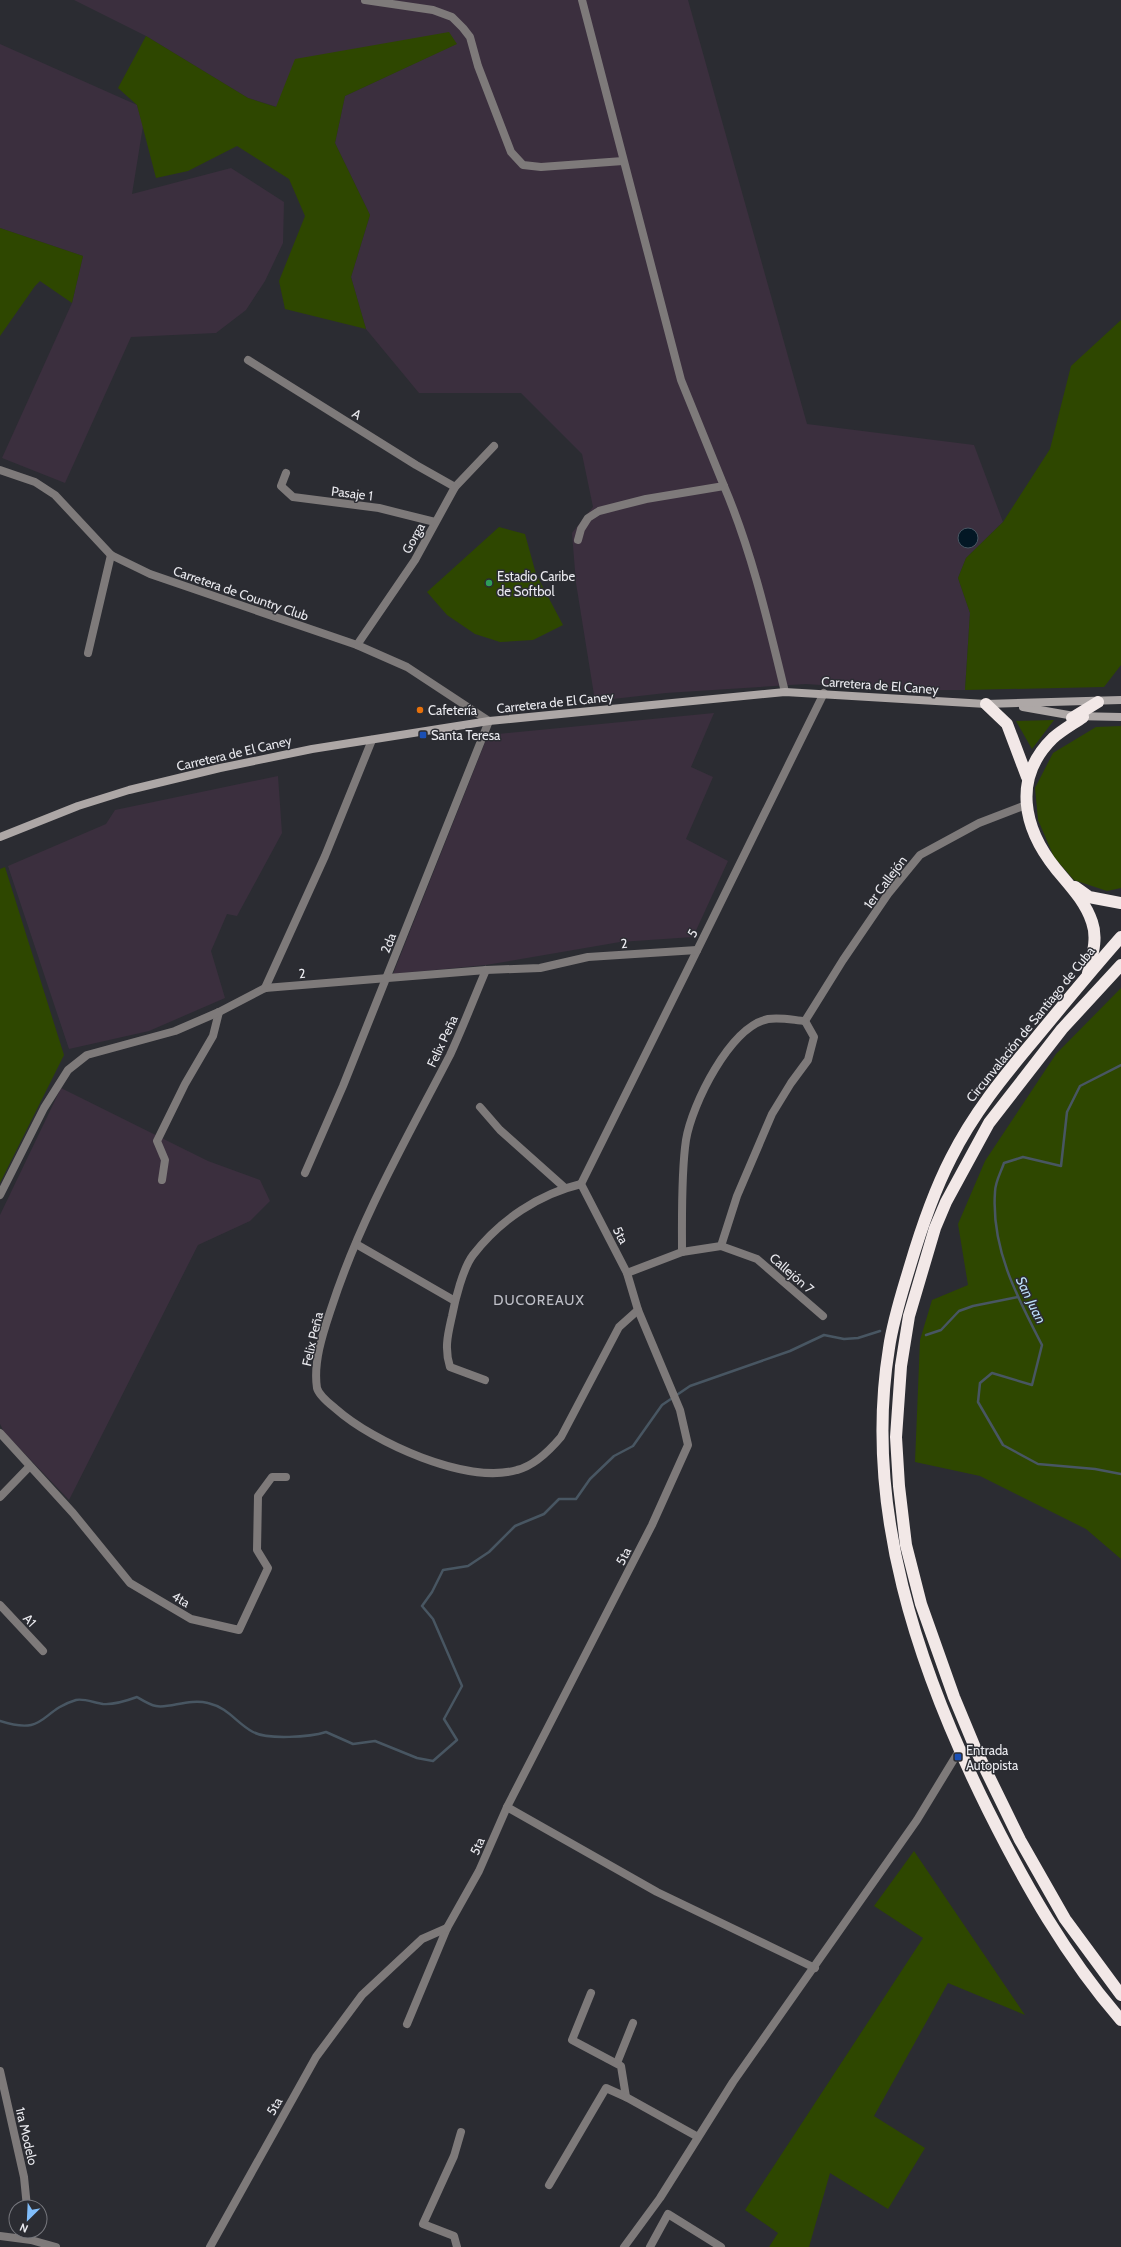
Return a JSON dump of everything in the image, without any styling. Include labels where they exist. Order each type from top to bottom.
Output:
[{"type":"highway","points":[[1027,777],[1042,750],[1058,734],[1098,702]]},
{"type":"highway","points":[[986,704],[1007,724],[1027,777],[1026,805],[1040,844],[1056,869],[1070,884],[1086,909],[1094,930],[1094,948],[1088,974]]},
{"type":"highway","points":[[1070,884],[1089,897],[1121,903]]},
{"type":"highway","name":"Circunvalación de Santiago de Cuba","points":[[1121,937],[1088,974],[994,1089],[973,1117],[950,1160],[923,1223],[895,1317],[889,1350],[883,1401],[884,1484],[894,1552],[908,1613],[959,1751],[998,1831],[1050,1925],[1070,1954],[1121,2020]]},
{"type":"highway","points":[[1121,965],[1062,1029],[989,1123],[946,1202],[935,1228],[909,1316],[900,1366],[896,1437],[899,1486],[906,1545],[921,1604],[954,1697],[976,1750],[1020,1840],[1066,1919],[1121,1995]]},
{"type":"main road","name":"Carretera de El Caney","points":[[0,837],[78,806],[129,790],[267,758],[489,721],[785,692],[824,693],[986,704],[1098,702],[1121,700]]},
{"type":"main road","name":"Carretera de El Caney","points":[[1007,704],[1078,717],[1121,717]]},
{"type":"street","points":[[365,0],[433,10],[452,17],[463,28],[470,37],[478,66],[511,152],[523,165],[541,167],[623,161]]},
{"type":"street","points":[[582,0],[681,380],[739,521],[765,610],[785,692]]},
{"type":"street","name":"A","points":[[248,360],[416,465],[455,487]]},
{"type":"street","name":"Gorga","points":[[357,645],[415,560],[455,487],[494,446]]},
{"type":"street","name":"Carretera de Country Club","points":[[0,470],[35,482],[55,495],[111,555],[150,574],[357,645],[407,667],[489,721]]},
{"type":"street","name":"Pasaje 1","points":[[286,473],[281,486],[293,497],[379,508],[435,522]]},
{"type":"street","points":[[578,540],[581,529],[588,518],[599,510],[724,486]]},
{"type":"street","points":[[88,653],[111,555]]},
{"type":"street","name":"5","points":[[581,1184],[697,950],[723,902],[824,693]]},
{"type":"street","name":"2da","points":[[305,1173],[386,979],[489,721]]},
{"type":"street","points":[[265,988],[325,856],[372,740]]},
{"type":"street","name":"1er Callejón","points":[[805,1021],[843,960],[884,901],[920,855],[979,823],[1026,805]]},
{"type":"street","name":"2","points":[[0,1195],[44,1108],[68,1070],[87,1055],[175,1031],[219,1012],[265,988],[486,970],[540,968],[588,957],[697,950]]},
{"type":"street","name":"Felix Peña","points":[[486,970],[451,1053],[386,1177],[340,1281],[324,1330],[316,1372],[318,1391],[346,1418],[390,1444],[441,1464],[482,1472],[517,1470],[537,1459],[561,1437],[619,1327],[638,1310]]},
{"type":"street","points":[[162,1180],[165,1160],[157,1141],[184,1084],[213,1036],[219,1012]]},
{"type":"street","points":[[682,1252],[686,1139],[693,1117],[716,1067],[742,1034],[754,1024],[769,1019],[805,1021],[814,1037],[808,1060],[791,1083],[772,1114],[737,1196],[721,1246]]},
{"type":"street","points":[[480,1108],[500,1130],[565,1188]]},
{"type":"street","points":[[486,1380],[450,1367],[446,1343],[455,1301],[472,1256],[515,1214],[543,1196],[581,1184]]},
{"type":"street","name":"5ta","points":[[407,2024],[447,1928],[479,1871],[507,1807],[652,1525],[688,1446],[680,1410],[638,1310],[627,1273],[581,1184]]},
{"type":"street","points":[[356,1244],[455,1301]]},
{"type":"street","name":"Callejón 7","points":[[627,1273],[682,1252],[721,1246],[757,1259],[823,1316]]},
{"type":"street","name":"4ta","points":[[0,1433],[73,1513],[130,1583],[191,1618],[239,1630],[268,1568],[257,1550],[258,1496],[272,1477],[286,1477]]},
{"type":"street","points":[[0,1497],[29,1466]]},
{"type":"street","name":"A1","points":[[0,1605],[43,1651]]},
{"type":"street","points":[[624,2247],[660,2198],[733,2082],[815,1968],[917,1820],[959,1751],[976,1750]]},
{"type":"street","points":[[507,1807],[656,1892],[815,1968]]},
{"type":"street","name":"5ta","points":[[210,2247],[316,2057],[362,1995],[422,1939],[447,1928]]},
{"type":"street","points":[[591,1993],[572,2040],[621,2066],[626,2097]]},
{"type":"street","points":[[617,2064],[633,2023]]},
{"type":"street","name":"1ra Modelo","points":[[0,2071],[24,2177],[26,2199]]},
{"type":"street","points":[[548,2185],[606,2088],[626,2097],[698,2137]]},
{"type":"street","points":[[457,2247],[454,2236],[423,2224],[454,2156],[461,2132]]},
{"type":"street","points":[[650,2247],[668,2214],[722,2247]]},
{"type":"street","points":[[0,2236],[31,2240],[56,2247]]},
{"type":"shaded area","points":[[74,0],[688,0],[807,424],[974,445],[1003,522],[966,558],[958,578],[970,613],[965,690],[892,690],[806,684],[666,693],[595,701],[576,583],[572,533],[593,507],[582,454],[521,393],[419,393],[366,329],[351,277],[370,215],[335,143],[345,96],[456,44],[277,107],[248,98],[146,36]]},
{"type":"shaded area","points":[[0,44],[137,105],[143,126],[132,194],[231,168],[284,202],[283,243],[265,281],[246,310],[216,333],[131,337],[65,483],[2,458],[72,303],[83,256],[0,228]]},
{"type":"shaded area","points":[[714,713],[691,767],[713,777],[686,839],[728,861],[693,937],[620,942],[486,965],[393,974],[488,735]]},
{"type":"shaded area","points":[[278,776],[282,833],[237,916],[227,914],[211,951],[225,998],[149,1031],[69,1049],[8,866],[106,824],[115,810]]},
{"type":"shaded area","points":[[61,1088],[208,1161],[260,1180],[270,1201],[250,1221],[198,1245],[69,1500],[4,1432],[0,1424],[0,1215]]},
{"type":"green space","points":[[449,32],[457,44],[345,96],[335,143],[370,215],[351,277],[366,329],[285,309],[279,281],[305,216],[289,179],[237,146],[188,171],[156,178],[137,105],[118,88],[146,36],[248,98],[276,107],[295,59]]},
{"type":"green space","points":[[0,228],[83,256],[72,303],[40,281],[0,336]]},
{"type":"green space","points":[[1121,320],[1121,665],[1104,687],[965,690],[970,613],[958,578],[966,558],[1003,522],[1050,449],[1071,366]]},
{"type":"green space","name":"Estadio Caribe de Softbol","points":[[499,527],[525,534],[536,574],[563,625],[533,640],[500,642],[475,634],[447,615],[427,592]]},
{"type":"green space","points":[[1054,720],[1032,749],[1016,721]]},
{"type":"green space","points":[[1121,726],[1121,888],[1107,891],[1074,880],[1054,857],[1038,820],[1035,788],[1053,753],[1096,727]]},
{"type":"green space","points":[[5,867],[64,1055],[0,1183],[0,869]]},
{"type":"green space","points":[[1121,988],[1121,1559],[1086,1529],[980,1476],[915,1462],[920,1340],[932,1300],[968,1285],[958,1224],[985,1161],[1056,1054]]},
{"type":"green space","points":[[914,1851],[1025,2015],[948,1983],[874,2116],[925,2148],[888,2209],[830,2173],[809,2247],[769,2247],[778,2233],[745,2210],[923,1938],[874,1906]]},
{"type":"water","points":[[968,528],[975,531],[978,538],[975,545],[968,548],[961,545],[958,538],[961,531]]},
{"type":"waterway","name":"San Juan","points":[[1121,1065],[1080,1086],[1067,1112],[1061,1166],[1023,1157],[1004,1163],[995,1188],[997,1233],[1008,1272],[1015,1290],[1042,1345],[1032,1385],[992,1373],[980,1383],[978,1402],[1003,1445],[1038,1464],[1095,1469],[1121,1474]]},
{"type":"waterway","points":[[926,1335],[941,1330],[959,1311],[973,1306],[1018,1297]]},
{"type":"waterway","points":[[0,1721],[26,1726],[35,1724],[55,1710],[76,1700],[111,1704],[137,1697],[151,1705],[161,1707],[201,1702],[222,1708],[247,1728],[260,1735],[289,1737],[326,1732],[353,1744],[375,1741],[417,1758],[433,1761],[457,1740],[444,1719],[462,1686],[433,1619],[422,1606],[432,1592],[443,1570],[468,1566],[489,1552],[515,1526],[544,1514],[559,1499],[576,1499],[590,1479],[614,1456],[633,1446],[662,1405],[690,1386],[790,1351],[824,1335],[844,1339],[858,1338],[880,1331]]},
{"type":"place","name":"Estadio Caribe de Softbol","points":[[489,583]]},
{"type":"place","name":"Cafetería","points":[[420,710]]},
{"type":"place","name":"Santa Teresa","points":[[423,735]]},
{"type":"place","name":"Entrada Autopista","points":[[958,1757]]},
{"type":"district","name":"DUCOREAUX","points":[[539,1300]]}]
